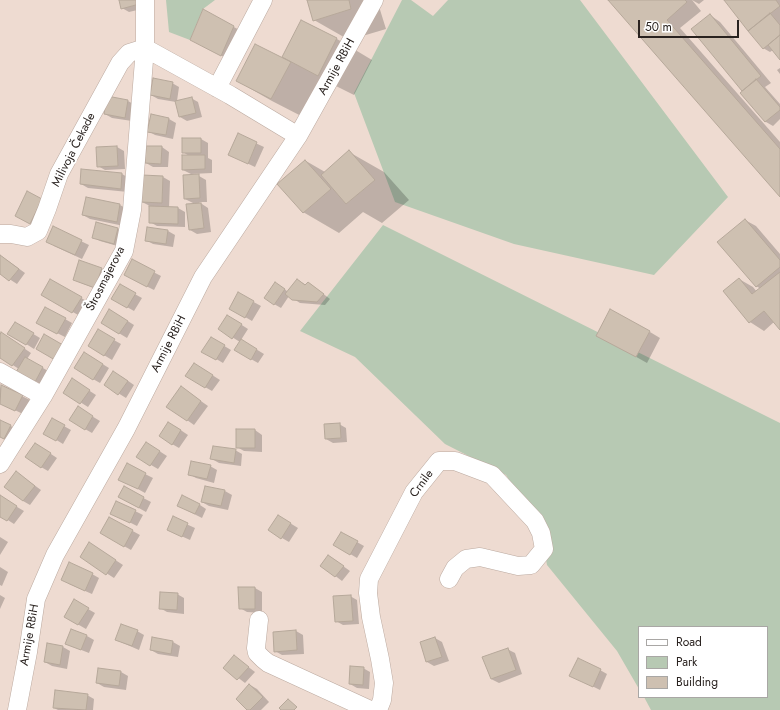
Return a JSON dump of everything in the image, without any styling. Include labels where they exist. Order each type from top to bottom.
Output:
[{"type":"street","name":"Štrosmajerova","points":[[0,464],[43,396],[124,251],[132,210],[145,48],[145,0]]},
{"type":"street","points":[[217,88],[263,0]]},
{"type":"street","name":"Armije RBiH","points":[[17,710],[36,600],[54,555],[126,429],[203,277],[298,136],[374,0]]},
{"type":"street","points":[[145,48],[217,88],[298,136]]},
{"type":"street","name":"Milivoja Čekade","points":[[0,234],[11,234],[27,237],[38,231],[59,174],[120,63],[129,54],[145,48]]},
{"type":"street","points":[[0,372],[43,396]]},
{"type":"street","name":"Crnile","points":[[378,710],[382,700],[384,683],[371,617],[368,593],[369,580],[414,492],[439,461],[455,461],[492,475],[535,521],[542,533],[544,549],[531,565],[518,566],[480,557],[466,559],[455,568],[450,579]]},
{"type":"street","points":[[259,620],[256,648],[263,659],[268,663],[370,710]]},
{"type":"green space","points":[[166,0],[215,0],[203,9],[190,40],[169,32]]},
{"type":"green space","points":[[402,0],[411,0],[433,16],[448,0],[580,0],[728,197],[654,275],[514,244],[395,202],[354,93]]},
{"type":"green space","points":[[383,225],[780,423],[780,710],[651,710],[645,698],[768,698],[768,626],[638,626],[638,687],[617,651],[547,565],[541,533],[506,475],[445,444],[355,357],[300,331]]},
{"type":"building","points":[[119,0],[142,0],[143,3],[121,9]]},
{"type":"building","points":[[307,0],[349,0],[351,9],[313,21]]},
{"type":"building","points":[[608,0],[685,0],[687,2],[667,20],[780,149],[780,197]]},
{"type":"building","points":[[724,0],[776,0],[780,6],[748,31]]},
{"type":"building","points":[[203,9],[234,26],[221,56],[190,40]]},
{"type":"building","points":[[770,13],[780,25],[780,35],[763,49],[748,31]]},
{"type":"building","points":[[710,14],[761,76],[742,91],[691,29]]},
{"type":"building","points":[[301,20],[337,38],[318,76],[282,57]]},
{"type":"building","points":[[780,35],[780,60],[768,45]]},
{"type":"building","points":[[255,44],[291,62],[271,99],[236,81]]},
{"type":"building","points":[[153,78],[173,82],[170,99],[150,95]]},
{"type":"building","points":[[756,79],[780,107],[780,110],[765,122],[740,93]]},
{"type":"building","points":[[107,96],[128,100],[125,118],[104,114]]},
{"type":"building","points":[[192,97],[196,113],[179,117],[175,101]]},
{"type":"building","points":[[151,114],[169,118],[166,135],[147,132]]},
{"type":"building","points":[[238,133],[257,142],[248,164],[228,155]]},
{"type":"building","points":[[182,138],[201,138],[201,153],[182,153]]},
{"type":"building","points":[[117,146],[118,166],[97,167],[96,147]]},
{"type":"building","points":[[146,146],[162,146],[161,164],[145,163]]},
{"type":"building","points":[[349,150],[375,180],[346,204],[321,175]]},
{"type":"building","points":[[182,155],[205,155],[205,169],[182,170]]},
{"type":"building","points":[[305,160],[331,189],[303,213],[277,184]]},
{"type":"building","points":[[81,169],[122,173],[121,189],[80,184]]},
{"type":"building","points":[[199,174],[200,198],[184,199],[183,175]]},
{"type":"building","points":[[142,175],[163,176],[162,203],[141,202]]},
{"type":"building","points":[[27,191],[42,199],[30,224],[15,216]]},
{"type":"building","points":[[86,197],[120,204],[117,222],[82,215]]},
{"type":"building","points":[[201,203],[204,228],[189,230],[186,204]]},
{"type":"building","points":[[149,206],[178,207],[178,224],[149,223]]},
{"type":"building","points":[[745,219],[780,260],[780,267],[756,287],[717,242]]},
{"type":"building","points":[[96,222],[118,228],[114,244],[92,238]]},
{"type":"building","points":[[53,226],[82,240],[75,255],[46,242]]},
{"type":"building","points":[[147,227],[168,230],[166,244],[145,241]]},
{"type":"building","points":[[0,255],[19,269],[9,281],[0,274]]},
{"type":"building","points":[[132,259],[155,271],[147,287],[124,275]]},
{"type":"building","points":[[79,260],[102,268],[95,288],[73,280]]},
{"type":"building","points":[[780,272],[780,330],[764,311],[749,323],[723,291],[739,278],[752,294]]},
{"type":"building","points":[[50,279],[82,297],[72,313],[41,295]]},
{"type":"building","points":[[297,279],[305,285],[308,282],[324,294],[317,302],[292,300],[285,294]]},
{"type":"building","points":[[275,282],[285,289],[274,305],[264,298]]},
{"type":"building","points":[[120,284],[136,293],[127,308],[111,299]]},
{"type":"building","points":[[238,292],[254,301],[245,318],[229,309]]},
{"type":"building","points":[[45,307],[66,318],[57,334],[36,323]]},
{"type":"building","points":[[109,309],[128,321],[119,334],[101,323]]},
{"type":"building","points":[[610,309],[650,331],[636,357],[596,336]]},
{"type":"building","points":[[227,315],[242,324],[232,339],[218,329]]},
{"type":"building","points":[[15,322],[34,333],[26,345],[7,334]]},
{"type":"building","points":[[98,329],[115,339],[104,356],[88,346]]},
{"type":"building","points":[[1,332],[25,348],[12,366],[0,358]]},
{"type":"building","points":[[44,334],[63,345],[55,360],[36,349]]},
{"type":"building","points":[[211,337],[225,345],[216,360],[201,352]]},
{"type":"building","points":[[241,339],[257,349],[251,360],[234,350]]},
{"type":"building","points":[[84,352],[103,364],[93,380],[74,368]]},
{"type":"building","points":[[25,357],[43,367],[35,382],[16,372]]},
{"type":"building","points":[[194,363],[213,375],[205,388],[185,376]]},
{"type":"building","points":[[113,371],[128,381],[118,395],[104,385]]},
{"type":"building","points":[[72,378],[90,390],[80,404],[63,393]]},
{"type":"building","points":[[1,385],[23,395],[15,411],[0,404]]},
{"type":"building","points":[[181,386],[201,401],[187,421],[166,407]]},
{"type":"building","points":[[78,406],[93,416],[85,430],[69,420]]},
{"type":"building","points":[[52,418],[65,425],[56,441],[43,434]]},
{"type":"building","points":[[0,420],[11,425],[4,439],[0,437]]},
{"type":"building","points":[[168,422],[181,430],[172,445],[159,436]]},
{"type":"building","points":[[340,423],[341,438],[325,439],[324,424]]},
{"type":"building","points":[[236,429],[255,429],[255,448],[236,448]]},
{"type":"building","points":[[146,442],[160,451],[150,466],[136,457]]},
{"type":"building","points":[[35,443],[51,453],[41,468],[25,457]]},
{"type":"building","points":[[213,446],[236,449],[234,463],[210,459]]},
{"type":"building","points":[[191,461],[211,465],[207,479],[188,475]]},
{"type":"building","points":[[127,463],[146,473],[138,489],[118,480]]},
{"type":"building","points":[[16,471],[35,486],[23,501],[4,487]]},
{"type":"building","points":[[124,486],[144,497],[139,508],[118,497]]},
{"type":"building","points":[[205,486],[225,490],[221,506],[201,502]]},
{"type":"building","points":[[0,495],[17,506],[7,521],[0,517]]},
{"type":"building","points":[[182,495],[200,504],[195,514],[177,506]]},
{"type":"building","points":[[116,501],[136,510],[130,523],[110,514]]},
{"type":"building","points":[[278,515],[291,523],[281,539],[268,530]]},
{"type":"building","points":[[173,516],[188,523],[182,537],[167,530]]},
{"type":"building","points":[[109,517],[133,530],[124,547],[100,533]]},
{"type":"building","points":[[341,532],[358,541],[350,555],[333,545]]},
{"type":"building","points":[[89,542],[116,560],[106,575],[80,557]]},
{"type":"building","points":[[328,555],[344,566],[335,577],[320,566]]},
{"type":"building","points":[[69,562],[93,573],[85,591],[61,580]]},
{"type":"building","points":[[238,587],[255,587],[255,609],[239,609]]},
{"type":"building","points":[[160,592],[178,593],[177,610],[159,609]]},
{"type":"building","points":[[351,595],[353,621],[335,622],[333,596]]},
{"type":"building","points":[[74,599],[89,608],[78,625],[64,617]]},
{"type":"building","points":[[121,624],[138,630],[132,646],[115,640]]},
{"type":"building","points":[[71,629],[87,635],[81,650],[65,644]]},
{"type":"building","points":[[296,630],[297,650],[274,652],[273,632]]},
{"type":"building","points":[[152,637],[173,641],[171,654],[150,650]]},
{"type":"building","points":[[435,637],[442,657],[426,662],[420,642]]},
{"type":"building","points":[[47,643],[63,646],[60,665],[44,662]]},
{"type":"building","points":[[508,648],[516,670],[491,679],[482,657]]},
{"type":"building","points":[[234,655],[249,667],[237,680],[223,668]]},
{"type":"building","points":[[578,658],[601,669],[593,687],[569,676]]},
{"type":"building","points":[[350,666],[364,667],[363,685],[349,684]]},
{"type":"building","points":[[98,668],[121,671],[119,686],[96,683]]},
{"type":"building","points":[[249,684],[263,697],[250,710],[247,710],[236,699]]},
{"type":"building","points":[[55,690],[88,694],[86,710],[53,708]]},
{"type":"building","points":[[288,699],[297,707],[294,710],[281,710],[279,708]]}]
